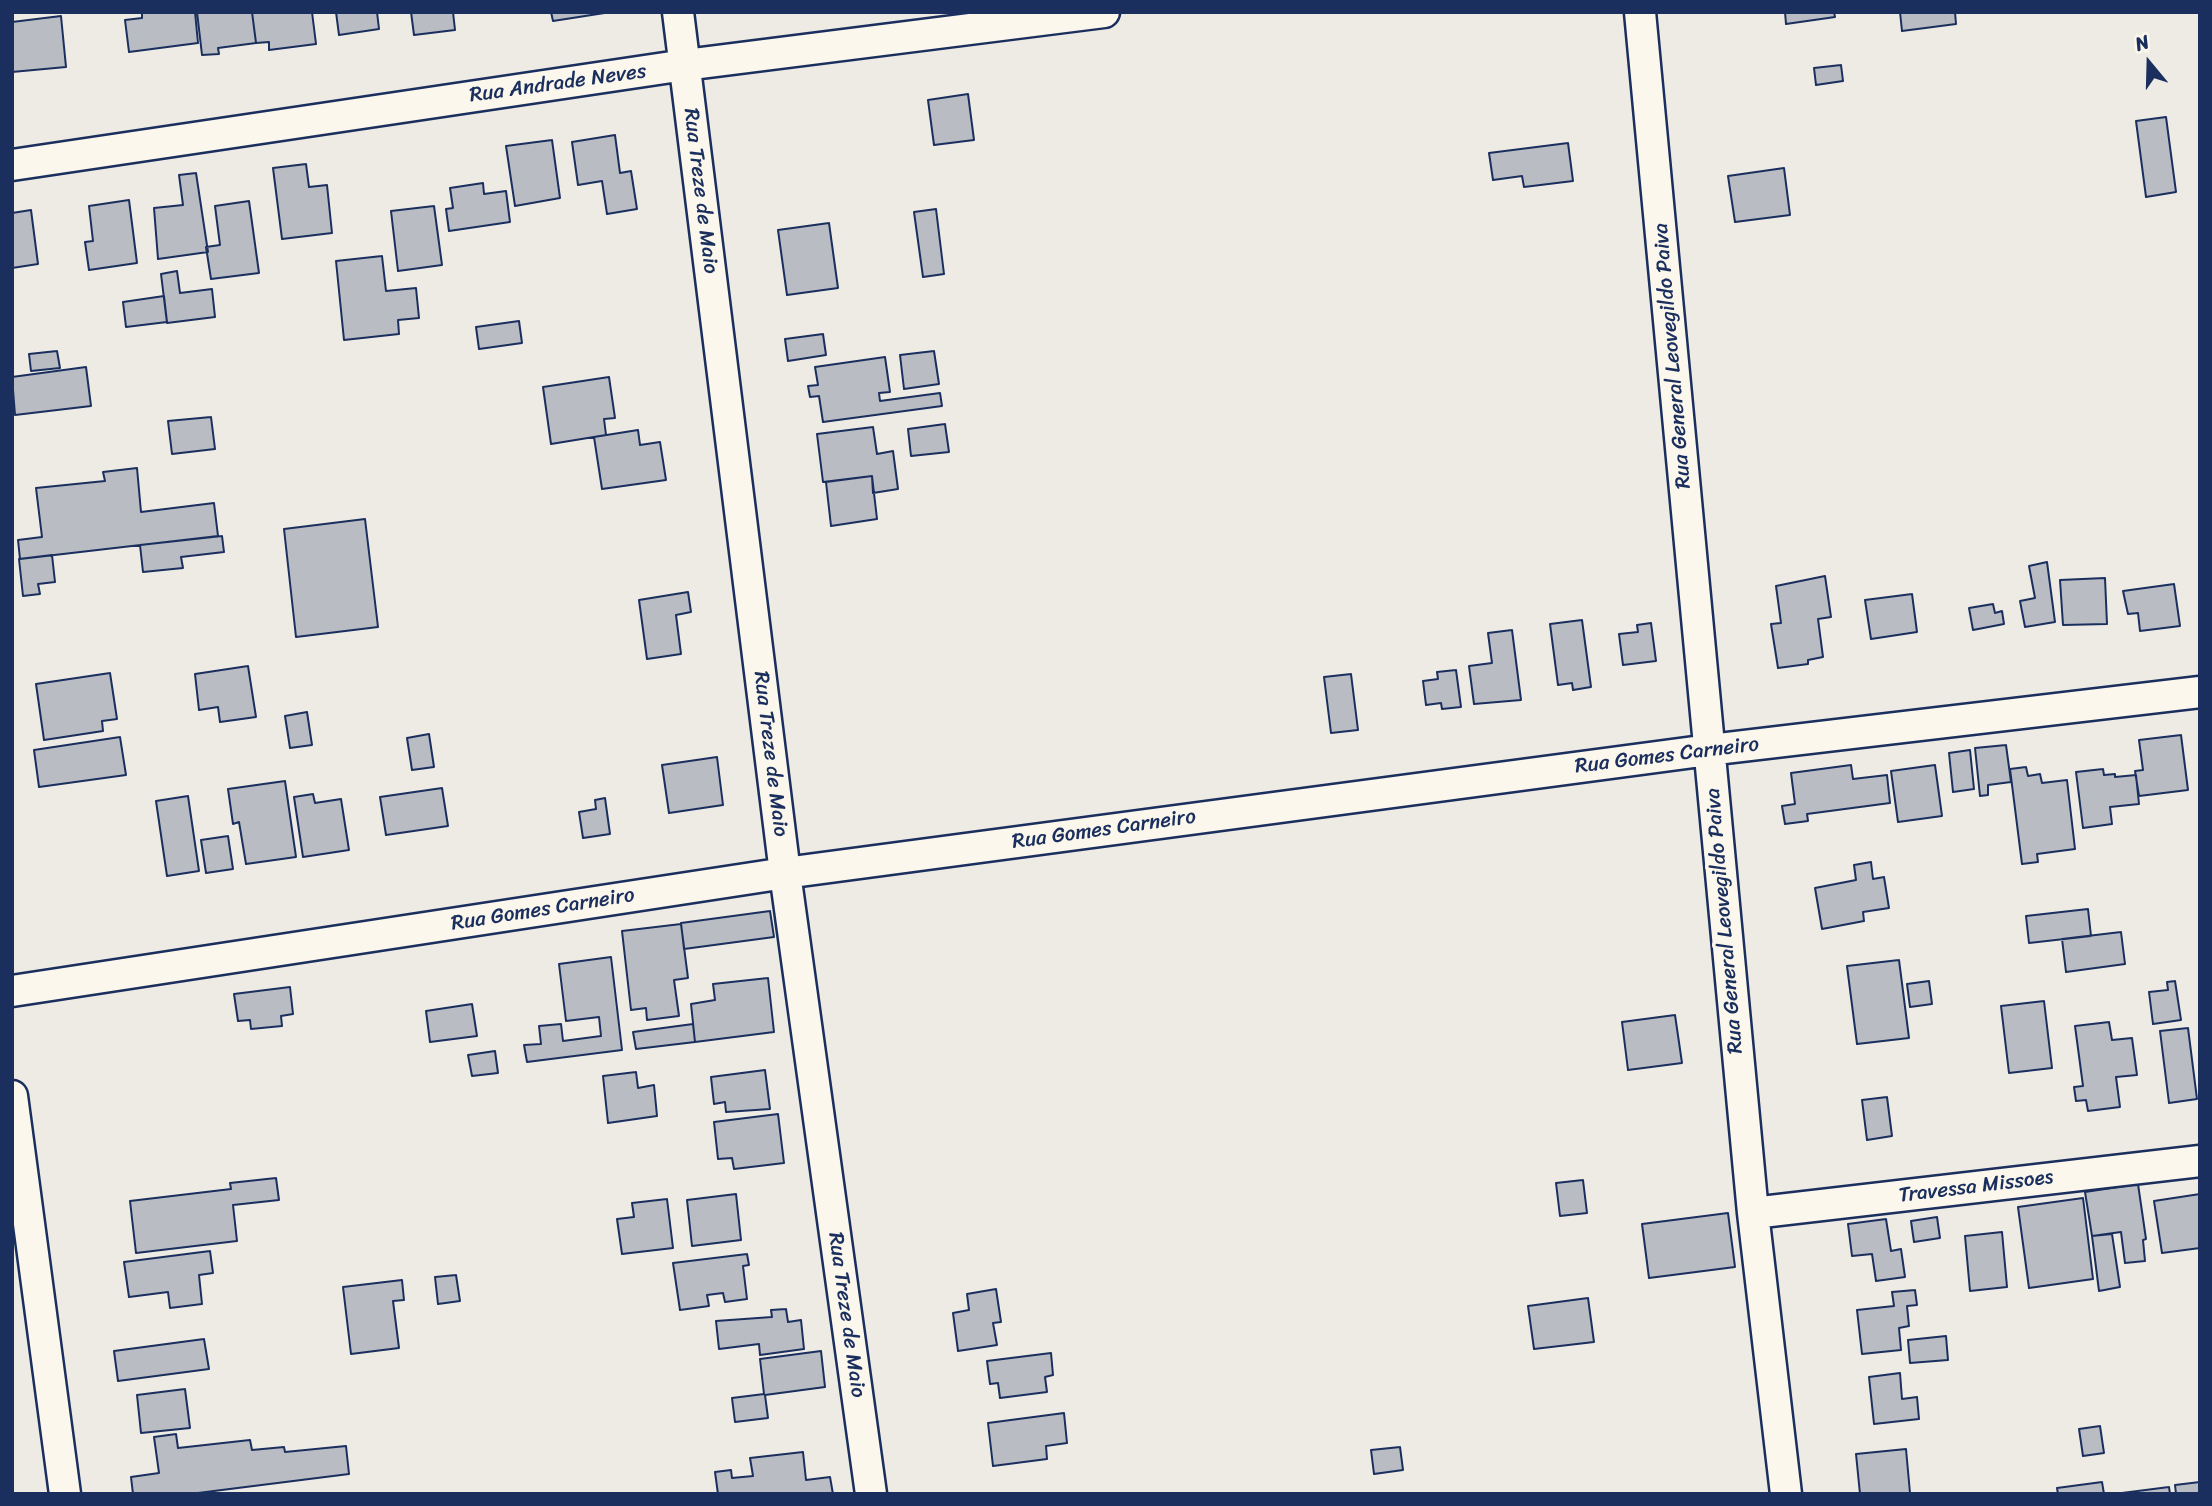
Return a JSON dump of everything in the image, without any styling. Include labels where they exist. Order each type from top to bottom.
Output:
[{"type":"street","name":"Rua Treze de Maio","points":[[678,12],[785,873],[871,1494]]},
{"type":"street","name":"Rua Andrade Neves","points":[[12,165],[685,65],[1104,12]]},
{"type":"street","name":"Rua General Leovegildo Paiva","points":[[1640,12],[1753,1213],[1786,1494]]},
{"type":"street","name":"Rua Gomes Carneiro","points":[[12,991],[785,873],[1709,750],[2200,692]]},
{"type":"street","points":[[12,1096],[65,1494]]},
{"type":"street","name":"Travessa Missoes","points":[[1753,1213],[2200,1161]]},
{"type":"building","points":[[142,12],[195,12],[198,43],[129,52],[125,20],[142,18]]},
{"type":"building","points":[[197,12],[252,12],[256,43],[218,48],[219,54],[202,55]]},
{"type":"building","points":[[252,12],[312,12],[316,44],[269,50],[269,42],[256,43]]},
{"type":"building","points":[[336,12],[377,12],[379,29],[339,35]]},
{"type":"building","points":[[411,12],[453,12],[455,30],[414,35]]},
{"type":"building","points":[[551,12],[611,12],[553,21]]},
{"type":"building","points":[[1785,12],[1834,12],[1835,17],[1786,24]]},
{"type":"building","points":[[1900,12],[1955,12],[1956,24],[1902,31]]},
{"type":"building","points":[[61,16],[66,67],[12,72],[12,22]]},
{"type":"building","points":[[1841,65],[1843,81],[1816,85],[1814,68]]},
{"type":"building","points":[[968,94],[974,140],[934,145],[928,100]]},
{"type":"building","points":[[2166,117],[2176,192],[2146,197],[2136,121]]},
{"type":"building","points":[[615,135],[620,173],[631,171],[637,209],[607,214],[602,181],[578,185],[572,142]]},
{"type":"building","points":[[552,140],[560,198],[515,206],[506,146]]},
{"type":"building","points":[[1568,143],[1573,181],[1524,187],[1522,176],[1493,180],[1489,153]]},
{"type":"building","points":[[306,164],[309,187],[327,185],[332,233],[282,239],[273,168]]},
{"type":"building","points":[[1784,168],[1790,215],[1735,222],[1728,176]]},
{"type":"building","points":[[196,173],[208,252],[158,259],[154,208],[183,205],[179,175]]},
{"type":"building","points":[[483,183],[484,194],[506,191],[510,222],[449,231],[446,209],[453,208],[450,188]]},
{"type":"building","points":[[129,200],[137,263],[89,270],[85,242],[93,241],[89,206]]},
{"type":"building","points":[[249,201],[259,273],[211,279],[206,247],[220,245],[215,206]]},
{"type":"building","points":[[434,206],[442,265],[398,271],[391,211]]},
{"type":"building","points":[[936,209],[944,274],[923,277],[914,212]]},
{"type":"building","points":[[31,210],[38,264],[12,268],[12,213]]},
{"type":"building","points":[[829,223],[838,288],[787,295],[778,230]]},
{"type":"building","points":[[382,256],[386,291],[416,288],[419,318],[398,320],[399,334],[344,340],[336,261]]},
{"type":"building","points":[[177,271],[180,293],[212,289],[215,317],[167,323],[161,274]]},
{"type":"building","points":[[164,296],[167,322],[126,327],[123,302]]},
{"type":"building","points":[[519,321],[522,343],[479,349],[476,327]]},
{"type":"building","points":[[823,334],[826,355],[788,361],[785,339]]},
{"type":"building","points":[[57,351],[60,368],[31,371],[29,354]]},
{"type":"building","points":[[934,351],[939,384],[904,389],[900,355]]},
{"type":"building","points":[[885,357],[890,392],[879,393],[880,401],[940,393],[942,406],[823,422],[819,396],[810,397],[808,386],[818,385],[815,367]]},
{"type":"building","points":[[86,367],[91,406],[15,415],[12,377]]},
{"type":"building","points":[[609,377],[615,418],[604,419],[606,435],[551,444],[543,387]]},
{"type":"building","points":[[211,417],[215,449],[172,454],[168,421]]},
{"type":"building","points":[[945,424],[949,452],[911,456],[908,429]]},
{"type":"building","points":[[873,427],[877,454],[893,451],[898,489],[873,493],[872,476],[823,482],[817,434]]},
{"type":"building","points":[[638,430],[640,445],[660,442],[666,480],[602,489],[594,437]]},
{"type":"building","points":[[137,468],[141,512],[214,503],[218,536],[20,559],[18,540],[42,537],[36,488],[105,481],[103,472]]},
{"type":"building","points":[[872,476],[877,519],[831,526],[826,482]]},
{"type":"building","points":[[365,519],[378,627],[296,637],[284,529]]},
{"type":"building","points":[[222,536],[224,552],[181,557],[183,568],[143,572],[140,545]]},
{"type":"building","points":[[52,555],[55,582],[38,584],[40,594],[23,596],[19,559]]},
{"type":"building","points":[[2047,562],[2055,622],[2025,627],[2020,601],[2035,598],[2029,566]]},
{"type":"building","points":[[1825,576],[1831,617],[1818,619],[1823,657],[1808,660],[1808,664],[1778,668],[1771,624],[1781,623],[1776,586]]},
{"type":"building","points":[[2105,578],[2107,624],[2063,625],[2060,580]]},
{"type":"building","points":[[2174,584],[2180,626],[2140,631],[2138,613],[2128,614],[2123,591]]},
{"type":"building","points":[[688,592],[691,612],[676,615],[681,654],[647,659],[639,600]]},
{"type":"building","points":[[1912,594],[1917,632],[1871,639],[1865,600]]},
{"type":"building","points":[[1993,604],[1995,613],[2002,611],[2004,624],[1973,630],[1969,608]]},
{"type":"building","points":[[1582,620],[1591,687],[1573,690],[1572,683],[1558,685],[1550,624]]},
{"type":"building","points":[[1651,623],[1656,661],[1623,665],[1619,634],[1638,632],[1637,625]]},
{"type":"building","points":[[1512,630],[1521,700],[1474,704],[1469,666],[1492,663],[1488,633]]},
{"type":"building","points":[[248,666],[256,717],[220,722],[218,707],[199,710],[195,674]]},
{"type":"building","points":[[1456,670],[1461,707],[1442,709],[1441,703],[1426,705],[1423,681],[1438,679],[1437,672]]},
{"type":"building","points":[[110,673],[117,719],[102,721],[103,731],[44,740],[36,684]]},
{"type":"building","points":[[1351,674],[1358,730],[1331,733],[1324,677]]},
{"type":"building","points":[[307,712],[312,745],[290,748],[285,716]]},
{"type":"building","points":[[429,734],[434,767],[412,770],[407,738]]},
{"type":"building","points":[[2181,735],[2188,790],[2139,796],[2135,771],[2143,770],[2139,740]]},
{"type":"building","points":[[120,737],[126,775],[39,787],[34,750]]},
{"type":"building","points":[[2006,745],[2011,782],[1988,785],[1988,795],[1980,796],[1975,748]]},
{"type":"building","points":[[1970,750],[1974,789],[1953,792],[1949,753]]},
{"type":"building","points":[[717,757],[723,805],[669,813],[662,765]]},
{"type":"building","points":[[1851,765],[1853,779],[1887,775],[1890,803],[1807,814],[1808,821],[1785,824],[1782,806],[1795,804],[1791,773]]},
{"type":"building","points":[[1935,765],[1942,816],[1898,822],[1891,771]]},
{"type":"building","points":[[2026,767],[2028,776],[2040,774],[2042,783],[2067,780],[2075,849],[2037,854],[2038,862],[2022,864],[2010,769]]},
{"type":"building","points":[[2103,769],[2104,775],[2115,774],[2115,777],[2136,775],[2139,804],[2110,807],[2112,824],[2083,828],[2076,772]]},
{"type":"building","points":[[285,781],[296,857],[246,864],[239,822],[233,824],[228,789]]},
{"type":"building","points":[[442,788],[448,826],[386,835],[380,797]]},
{"type":"building","points":[[313,794],[315,803],[341,799],[349,850],[303,857],[294,797]]},
{"type":"building","points":[[188,796],[199,871],[167,876],[156,801]]},
{"type":"building","points":[[605,798],[610,834],[583,838],[579,812],[596,809],[595,800]]},
{"type":"building","points":[[228,836],[233,869],[206,873],[201,840]]},
{"type":"building","points":[[1871,862],[1873,879],[1884,877],[1889,908],[1863,912],[1864,921],[1822,929],[1815,888],[1856,880],[1854,865]]},
{"type":"building","points":[[2088,909],[2091,936],[2029,943],[2026,916]]},
{"type":"building","points":[[770,911],[774,937],[684,949],[681,923]]},
{"type":"building","points":[[681,924],[688,978],[674,980],[679,1016],[647,1020],[646,1008],[631,1010],[622,931]]},
{"type":"building","points":[[2121,932],[2125,964],[2066,972],[2062,939]]},
{"type":"building","points":[[611,957],[622,1050],[527,1062],[524,1045],[541,1044],[539,1026],[561,1024],[563,1041],[601,1036],[599,1017],[566,1021],[559,964]]},
{"type":"building","points":[[1899,960],[1909,1038],[1857,1044],[1847,966]]},
{"type":"building","points":[[768,978],[774,1032],[695,1042],[691,1004],[715,1000],[713,984]]},
{"type":"building","points":[[1929,981],[1932,1004],[1910,1007],[1907,984]]},
{"type":"building","points":[[2175,981],[2181,1020],[2153,1024],[2149,992],[2168,990],[2167,982]]},
{"type":"building","points":[[290,987],[293,1014],[281,1016],[282,1026],[251,1029],[250,1020],[238,1021],[234,994]]},
{"type":"building","points":[[2044,1001],[2052,1068],[2009,1073],[2001,1006]]},
{"type":"building","points":[[472,1004],[477,1036],[430,1042],[426,1011]]},
{"type":"building","points":[[1675,1015],[1682,1063],[1628,1070],[1622,1022]]},
{"type":"building","points":[[2109,1022],[2112,1040],[2132,1038],[2137,1075],[2116,1077],[2120,1107],[2088,1111],[2086,1100],[2076,1101],[2074,1087],[2083,1086],[2075,1026]]},
{"type":"building","points":[[693,1024],[695,1042],[636,1049],[633,1032]]},
{"type":"building","points":[[2188,1028],[2197,1099],[2169,1103],[2160,1031]]},
{"type":"building","points":[[495,1051],[498,1073],[472,1076],[468,1055]]},
{"type":"building","points":[[765,1070],[770,1109],[726,1112],[725,1102],[714,1104],[711,1077]]},
{"type":"building","points":[[636,1072],[638,1088],[654,1085],[657,1116],[608,1123],[603,1076]]},
{"type":"building","points":[[1887,1097],[1892,1136],[1867,1140],[1862,1100]]},
{"type":"building","points":[[778,1114],[784,1163],[734,1169],[732,1158],[718,1159],[714,1122]]},
{"type":"building","points":[[276,1178],[279,1200],[233,1205],[237,1241],[136,1253],[130,1201],[231,1189],[230,1183]]},
{"type":"building","points":[[1583,1180],[1587,1213],[1560,1216],[1556,1183]]},
{"type":"building","points":[[2138,1184],[2146,1239],[2143,1240],[2145,1261],[2125,1263],[2121,1232],[2092,1236],[2085,1192]]},
{"type":"building","points":[[736,1194],[741,1240],[692,1246],[687,1200]]},
{"type":"building","points":[[2200,1194],[2200,1248],[2162,1253],[2154,1201]]},
{"type":"building","points":[[2083,1198],[2093,1279],[2029,1288],[2018,1207]]},
{"type":"building","points":[[667,1199],[673,1248],[622,1254],[617,1219],[634,1217],[632,1203]]},
{"type":"building","points":[[1728,1213],[1735,1267],[1649,1278],[1642,1224]]},
{"type":"building","points":[[1937,1217],[1940,1238],[1914,1242],[1911,1221]]},
{"type":"building","points":[[1886,1219],[1891,1251],[1901,1249],[1905,1277],[1876,1281],[1872,1254],[1852,1256],[1848,1224]]},
{"type":"building","points":[[2002,1232],[2007,1287],[1970,1291],[1965,1236]]},
{"type":"building","points":[[2112,1234],[2120,1287],[2099,1291],[2092,1236]]},
{"type":"building","points":[[210,1251],[213,1273],[199,1275],[202,1304],[170,1308],[168,1292],[129,1297],[124,1262]]},
{"type":"building","points":[[747,1254],[749,1265],[743,1266],[747,1299],[725,1302],[723,1293],[707,1295],[709,1306],[680,1310],[673,1263]]},
{"type":"building","points":[[456,1275],[460,1301],[438,1304],[435,1277]]},
{"type":"building","points":[[402,1280],[404,1300],[393,1301],[399,1348],[351,1354],[343,1287]]},
{"type":"building","points":[[996,1289],[1001,1322],[993,1323],[997,1345],[958,1351],[953,1313],[969,1310],[967,1294]]},
{"type":"building","points":[[1915,1290],[1917,1305],[1907,1306],[1909,1326],[1899,1328],[1901,1350],[1862,1354],[1857,1310],[1894,1306],[1892,1292]]},
{"type":"building","points":[[1588,1298],[1594,1342],[1534,1349],[1528,1306]]},
{"type":"building","points":[[786,1309],[788,1322],[801,1320],[804,1349],[760,1355],[759,1344],[719,1349],[716,1321],[772,1317],[771,1310]]},
{"type":"building","points":[[1946,1336],[1948,1360],[1910,1363],[1908,1340]]},
{"type":"building","points":[[204,1339],[209,1369],[118,1381],[114,1351]]},
{"type":"building","points":[[821,1351],[825,1387],[765,1395],[768,1418],[735,1422],[732,1398],[764,1394],[760,1359]]},
{"type":"building","points":[[1051,1353],[1053,1375],[1045,1377],[1047,1392],[1000,1398],[998,1383],[990,1384],[987,1361]]},
{"type":"building","points":[[1900,1373],[1902,1399],[1917,1397],[1919,1419],[1874,1424],[1869,1377]]},
{"type":"building","points":[[185,1389],[190,1428],[141,1433],[137,1395]]},
{"type":"building","points":[[1064,1413],[1067,1443],[1046,1446],[1047,1459],[993,1466],[988,1423]]},
{"type":"building","points":[[2100,1426],[2104,1453],[2083,1456],[2079,1429]]},
{"type":"building","points":[[176,1434],[178,1448],[250,1440],[252,1450],[284,1447],[285,1452],[346,1446],[349,1474],[190,1494],[133,1494],[131,1477],[159,1473],[154,1437]]},
{"type":"building","points":[[1400,1447],[1403,1470],[1374,1474],[1371,1450]]},
{"type":"building","points":[[1906,1449],[1910,1493],[1922,1494],[1860,1494],[1856,1454]]},
{"type":"building","points":[[803,1452],[806,1480],[830,1477],[833,1494],[718,1494],[715,1472],[731,1470],[732,1478],[753,1476],[750,1458]]},
{"type":"building","points":[[2102,1482],[2104,1494],[2058,1494],[2057,1488]]},
{"type":"building","points":[[2200,1482],[2200,1494],[2176,1494],[2175,1485]]},
{"type":"building","points":[[2169,1487],[2170,1494],[2114,1494]]}]
